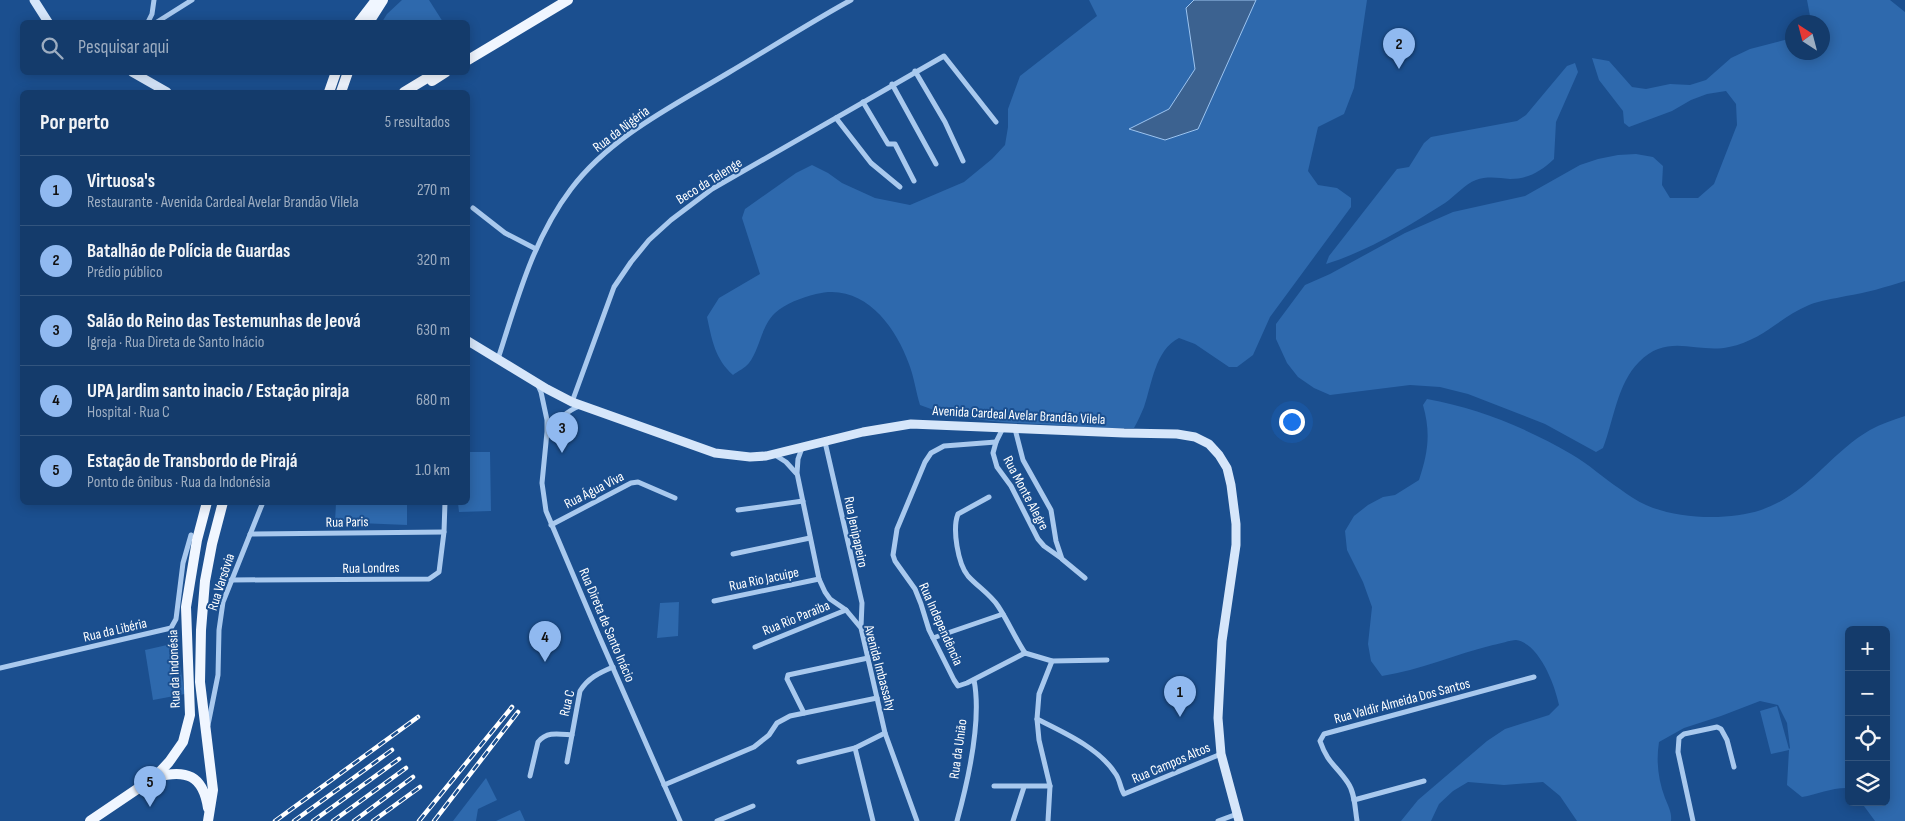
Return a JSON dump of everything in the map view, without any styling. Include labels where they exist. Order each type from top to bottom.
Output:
[{"type":"main road","points":[[34,0],[47,20]]},
{"type":"main road","points":[[361,20],[376,0]]},
{"type":"main road","points":[[370,20],[383,0]]},
{"type":"main road","points":[[470,59],[568,0]]},
{"type":"main road","points":[[137,75],[164,90]]},
{"type":"main road","points":[[330,90],[335,75]]},
{"type":"main road","points":[[341,90],[347,75]]},
{"type":"main road","points":[[407,90],[432,75]]},
{"type":"main road","points":[[417,90],[441,75]]},
{"type":"main road","name":"Avenida Cardeal Avelar Brandão Vilela","points":[[470,342],[536,383],[576,404],[715,453],[750,458],[802,448],[878,429],[911,424],[1187,435],[1209,444],[1223,461],[1232,493],[1236,545],[1222,641],[1218,718],[1220,754],[1238,818]]},
{"type":"main road","name":"Rua da Indonésia","points":[[90,821],[156,777],[183,742],[190,715],[186,607],[197,540],[206,505]]},
{"type":"main road","name":"Rua da Indonésia","points":[[208,819],[213,790],[200,682],[201,630],[212,544],[222,505]]},
{"type":"main road","points":[[156,777],[175,773],[192,776],[205,794],[208,819]]},
{"type":"street","points":[[149,20],[154,0]]},
{"type":"street","points":[[160,20],[192,0]]},
{"type":"street","name":"Rua da Nigéria","points":[[498,358],[528,266],[536,249],[570,190],[601,156],[657,115],[851,0]]},
{"type":"street","name":"Beco da Telenge","points":[[576,404],[614,288],[631,262],[649,240],[671,220],[712,189],[892,84],[944,56],[996,122]]},
{"type":"street","points":[[916,71],[945,122],[963,161]]},
{"type":"street","points":[[892,84],[936,164]]},
{"type":"street","points":[[863,102],[888,144],[895,144],[914,181]]},
{"type":"street","points":[[836,118],[870,163],[900,187]]},
{"type":"street","points":[[473,208],[505,233],[536,249]]},
{"type":"street","name":"Rua Direta de Santo Inácio","points":[[536,383],[545,408],[547,432],[542,466],[542,483],[551,525],[680,821]]},
{"type":"street","points":[[547,432],[576,404]]},
{"type":"street","name":"Rua Monte Alegre","points":[[1003,428],[993,453],[997,467],[1011,486],[1030,526],[1044,546],[1084,578]]},
{"type":"street","points":[[1015,429],[1023,460],[1051,510],[1056,541],[1062,559]]},
{"type":"street","name":"Rua Jenipapeiro","points":[[825,442],[862,603],[861,628]]},
{"type":"street","name":"Rua Independência","points":[[974,680],[958,686],[933,638],[915,589],[895,562],[892,548],[897,529],[925,462],[931,453],[944,446],[996,442]]},
{"type":"street","name":"Avenida Imbassahy","points":[[802,448],[798,459],[797,473],[819,579],[830,599],[846,610],[861,628],[885,733],[917,821]]},
{"type":"street","points":[[775,454],[797,473]]},
{"type":"street","name":"Rua Água Viva","points":[[551,525],[631,483],[638,482],[675,498]]},
{"type":"street","points":[[989,497],[958,514],[956,525],[957,546],[961,563],[967,575],[987,593],[1003,614],[1025,653],[1052,661],[1107,660]]},
{"type":"street","points":[[738,510],[803,501]]},
{"type":"street","name":"Rua Varsōvia","points":[[206,732],[218,675],[221,614],[231,580],[262,505]]},
{"type":"street","name":"Rua Londres","points":[[231,580],[429,579],[439,572],[445,505]]},
{"type":"street","name":"Rua Paris","points":[[250,534],[444,532]]},
{"type":"street","name":"Rua da Libéria","points":[[0,668],[171,628],[176,620],[183,563],[191,534]]},
{"type":"street","points":[[733,554],[810,538]]},
{"type":"street","name":"Rua Rio Jacuipe","points":[[714,601],[819,579]]},
{"type":"street","name":"Rua Rio Paraiba","points":[[754,647],[846,610]]},
{"type":"street","points":[[933,638],[1003,614]]},
{"type":"street","points":[[974,680],[1025,653]]},
{"type":"street","points":[[804,714],[787,680],[788,676],[868,658]]},
{"type":"street","points":[[1048,821],[1050,786],[1039,740],[1037,719],[1039,694],[1052,661]]},
{"type":"street","name":"Rua C","points":[[567,762],[580,691],[594,676],[613,667]]},
{"type":"street","name":"Rua Valdir Almeida Dos Santos","points":[[1357,821],[1354,800],[1349,785],[1324,755],[1320,741],[1324,734],[1534,677]]},
{"type":"street","name":"Rua da União","points":[[957,821],[974,740],[974,680]]},
{"type":"street","points":[[664,785],[746,750],[763,740],[783,719],[877,698]]},
{"type":"street","name":"Rua Campos Altos","points":[[1037,719],[1068,735],[1112,768],[1125,794],[1220,754]]},
{"type":"street","points":[[1693,821],[1678,752],[1679,738],[1684,734],[1717,727],[1721,729],[1727,740],[1734,767]]},
{"type":"street","points":[[799,762],[855,748],[885,733]]},
{"type":"street","points":[[530,776],[538,742],[542,738],[550,734],[572,735]]},
{"type":"street","points":[[855,748],[873,821]]},
{"type":"street","points":[[1354,800],[1424,781]]},
{"type":"street","points":[[994,786],[1050,786]]},
{"type":"street","points":[[1013,821],[1024,787]]},
{"type":"street","points":[[717,821],[753,806]]},
{"type":"street","points":[[1218,821],[1238,818]]},
{"type":"shaded area","points":[[402,0],[429,0],[442,20],[383,20]]},
{"type":"shaded area","points":[[1089,0],[1367,0],[1354,88],[1344,114],[1318,127],[1308,171],[1318,185],[1337,188],[1351,198],[1351,207],[1270,317],[1253,355],[1237,367],[1229,367],[1195,344],[1179,338],[1171,343],[1159,359],[1144,407],[1134,428],[1096,428],[987,421],[936,411],[920,405],[903,349],[886,322],[875,310],[862,301],[848,294],[833,292],[799,299],[784,306],[775,313],[770,318],[749,363],[733,375],[718,356],[707,317],[719,298],[760,274],[742,218],[745,209],[796,173],[812,165],[842,183],[875,198],[910,205],[964,182],[992,159],[1005,145],[1008,109],[1020,76],[1097,16]]},
{"type":"shaded area","points":[[1194,0],[1256,0],[1198,129],[1165,140],[1129,129],[1169,109],[1195,69],[1186,8]]},
{"type":"shaded area","points":[[1807,0],[1890,0],[1905,12],[1905,281],[1868,292],[1809,305],[1762,334],[1741,344],[1717,348],[1672,346],[1650,353],[1639,362],[1626,381],[1603,448],[1596,452],[1545,424],[1468,394],[1440,387],[1410,385],[1330,395],[1314,388],[1298,377],[1287,363],[1276,339],[1276,324],[1305,285],[1330,274],[1405,233],[1453,212],[1525,196],[1580,165],[1618,155],[1636,154],[1653,157],[1663,166],[1662,185],[1670,198],[1698,198],[1714,184],[1737,125],[1736,104],[1726,91],[1707,94],[1691,100],[1672,111],[1629,127],[1624,123],[1623,111],[1599,80],[1592,58],[1609,61],[1632,87],[1646,89],[1670,84],[1690,85],[1706,80],[1731,58],[1750,49],[1785,40],[1785,60],[1830,60],[1830,15],[1810,15]]},
{"type":"shaded area","points":[[1575,63],[1578,72],[1556,122],[1554,159],[1539,171],[1523,178],[1476,180],[1464,187],[1445,203],[1402,229],[1356,253],[1326,264],[1329,256],[1397,169],[1409,167],[1424,143],[1431,137],[1517,121],[1526,115],[1567,66]]},
{"type":"shaded area","points":[[1427,399],[1501,420],[1537,436],[1578,458],[1636,500],[1646,505],[1672,513],[1703,517],[1748,514],[1778,503],[1806,484],[1856,439],[1874,428],[1905,416],[1905,821],[1875,821],[1864,806],[1890,806],[1890,626],[1845,626],[1845,788],[1802,797],[1787,785],[1789,750],[1771,754],[1760,711],[1777,706],[1789,749],[1787,723],[1778,705],[1760,701],[1684,728],[1659,742],[1659,777],[1671,821],[1577,821],[1560,796],[1543,782],[1504,785],[1468,782],[1453,791],[1439,804],[1431,821],[1401,821],[1418,800],[1487,741],[1505,729],[1549,715],[1559,705],[1545,666],[1532,649],[1516,640],[1382,676],[1371,661],[1368,644],[1372,607],[1363,582],[1347,550],[1345,531],[1354,516],[1368,505],[1383,497],[1395,495],[1419,480],[1425,461],[1428,434],[1423,405]]},
{"type":"shaded area","points":[[470,452],[490,452],[491,511],[459,512],[458,505],[470,505]]},
{"type":"shaded area","points":[[336,505],[407,505],[407,525],[335,522]]},
{"type":"shaded area","points":[[679,602],[678,636],[657,638],[660,603]]},
{"type":"shaded area","points":[[176,643],[185,694],[153,700],[145,650]]},
{"type":"shaded area","points":[[486,778],[497,800],[478,809],[476,821],[453,821]]},
{"type":"shaded area","points":[[520,810],[525,821],[496,821]]},
{"type":"railway","points":[[419,821],[512,707]]},
{"type":"railway","points":[[434,821],[518,712]]},
{"type":"railway","points":[[275,821],[418,717]]},
{"type":"railway","points":[[294,821],[392,750]]},
{"type":"railway","points":[[313,821],[399,759]]},
{"type":"railway","points":[[333,821],[406,768]]},
{"type":"railway","points":[[354,821],[413,777]]},
{"type":"railway","points":[[373,821],[420,787]]},
{"type":"place","name":"Batalhão de Polícia de Guardas","points":[[1399,69]]},
{"type":"place","name":"Salão do Reino das Testemunhas de Jeová","points":[[562,453]]},
{"type":"place","name":"UPA Jardim santo inacio / Estação piraja","points":[[545,662]]},
{"type":"place","name":"Virtuosa's","points":[[1180,717]]},
{"type":"place","name":"Estação de Transbordo de Pirajá","points":[[150,807]]}]
